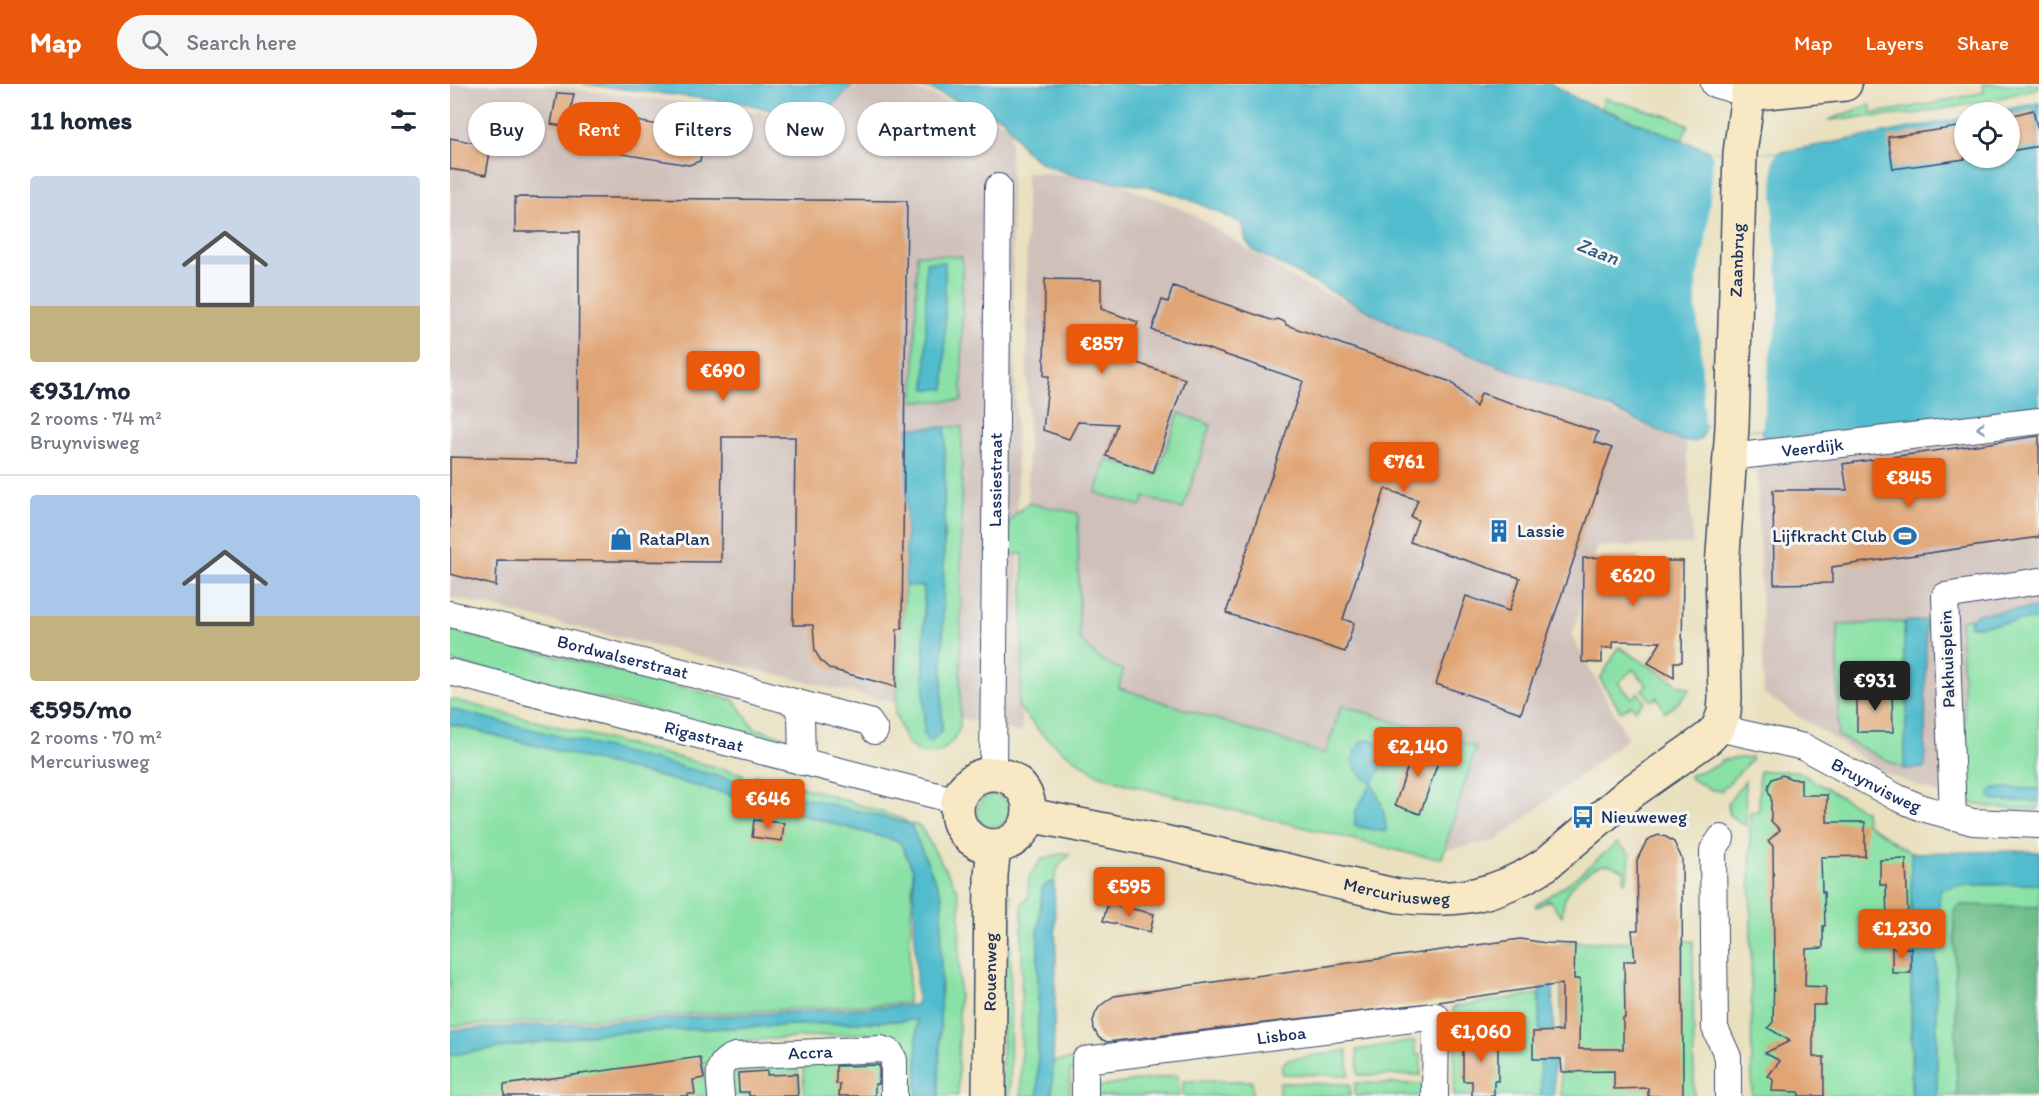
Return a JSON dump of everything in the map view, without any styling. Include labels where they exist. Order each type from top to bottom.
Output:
[{"type":"main road","points":[[1747,89],[1845,84]]},
{"type":"main road","name":"Zaanbrug","points":[[1738,446],[1740,153],[1747,89]]},
{"type":"main road","points":[[1718,728],[1724,713],[1725,698],[1722,567],[1738,446]]},
{"type":"main road","name":"Mercuriusweg","points":[[1029,815],[1155,840],[1398,897],[1433,900],[1464,897],[1510,884],[1546,864],[1630,793],[1707,739],[1718,728]]},
{"type":"main road","points":[[993,774],[1006,777],[1019,785],[1027,799],[1029,815],[1023,831],[1017,837],[1010,842],[994,846],[983,845],[973,840],[959,824],[957,814],[958,801],[969,783],[993,774]]},
{"type":"main road","name":"Rouenweg","points":[[989,1096],[991,875],[994,846]]},
{"type":"street","points":[[1714,84],[1747,89]]},
{"type":"street","name":"Lassiestraat","points":[[993,774],[998,187]]},
{"type":"street","name":"Veerdijk","points":[[1738,446],[2039,421]]},
{"type":"street","name":"Pakhuisplein","points":[[1953,817],[1945,596],[2039,581]]},
{"type":"street","name":"Bordwalserstraat","points":[[450,614],[703,677],[869,722],[875,731]]},
{"type":"street","name":"Rigastraat","points":[[450,672],[958,801]]},
{"type":"street","points":[[794,702],[801,715],[802,762]]},
{"type":"street","name":"Bruynvisweg","points":[[1718,728],[1804,747],[1898,798],[1953,817],[1991,824],[2039,825]]},
{"type":"street","points":[[1721,838],[1713,850],[1715,1028],[1728,1057],[1728,1096]]},
{"type":"street","name":"Lisboa","points":[[1084,1096],[1085,1060],[1436,1016],[1435,1096]]},
{"type":"street","name":"Accra","points":[[721,1096],[719,1067],[725,1059],[735,1056],[880,1049],[890,1052],[894,1060],[894,1096]]},
{"type":"shaded area","points":[[450,84],[531,84],[681,102],[653,102],[653,156],[753,156],[753,111],[765,112],[765,156],[845,156],[845,102],[825,102],[826,96],[843,84],[902,84],[949,102],[857,102],[857,156],[997,156],[997,120],[1010,125],[1022,733],[450,597]]},
{"type":"shaded area","points":[[1026,172],[1103,177],[1191,213],[1301,283],[1686,443],[1693,544],[1597,547],[1572,637],[1628,738],[1496,841],[1416,855],[1064,730],[1073,512],[1028,505]]},
{"type":"shaded area","points":[[2039,431],[2039,806],[1981,806],[1933,792],[1886,773],[1764,694],[1757,465]]},
{"type":"green space","points":[[2039,84],[2039,88],[1981,102],[1954,102],[1954,107],[1914,114],[1828,120],[1870,105],[1873,113],[1931,104],[1984,92],[1982,85]]},
{"type":"green space","points":[[1604,98],[1674,118],[1688,125],[1682,140],[1601,108]]},
{"type":"green space","points":[[917,254],[962,257],[962,401],[914,401]]},
{"type":"green space","points":[[1179,413],[1211,425],[1183,509],[1145,497],[1141,506],[1096,493],[1106,459],[1157,475]]},
{"type":"green space","points":[[945,427],[962,427],[960,727],[953,741],[942,751],[930,754],[918,752],[907,743],[895,714],[905,585],[924,587],[924,735],[942,730]]},
{"type":"green space","points":[[1028,503],[1078,513],[1079,637],[1098,657],[1123,670],[1119,688],[1325,754],[1342,705],[1476,747],[1442,858],[1416,855],[1126,784],[1096,773],[1060,749],[1041,733],[1018,706],[1022,675],[1023,554],[1007,554],[1006,536],[1008,525]],"holes":[[[1372,784],[1380,801],[1385,832],[1355,826]]]},
{"type":"green space","points":[[1971,618],[1969,623],[1976,626],[2039,619],[2039,789],[1994,788],[1995,801],[2039,801],[2039,809],[1995,807],[1969,802],[1960,620]]},
{"type":"green space","points":[[1904,622],[1904,679],[1908,686],[1904,769],[1838,736],[1838,625]]},
{"type":"green space","points":[[450,630],[734,700],[754,728],[793,739],[794,747],[450,661]]},
{"type":"green space","points":[[1619,647],[1679,685],[1690,688],[1679,702],[1665,712],[1657,697],[1652,701],[1642,690],[1647,685],[1633,669],[1618,683],[1632,698],[1638,693],[1645,701],[1635,710],[1631,705],[1621,712],[1600,679]]},
{"type":"green space","points":[[450,699],[743,774],[742,783],[450,709]]},
{"type":"green space","points":[[450,724],[720,792],[900,842],[913,870],[908,1003],[450,1026]]},
{"type":"green space","points":[[1751,757],[1751,760],[1721,791],[1712,790],[1691,779],[1690,775],[1718,765],[1722,760]]},
{"type":"green space","points":[[1759,771],[1797,771],[1865,811],[1866,823],[1911,853],[1911,1096],[1752,1096],[1750,812],[1759,811]]},
{"type":"green space","points":[[755,775],[823,793],[902,819],[910,824],[752,785]]},
{"type":"green space","points":[[1745,781],[1746,826],[1729,815],[1728,803]]},
{"type":"green space","points":[[993,795],[1004,800],[1009,811],[1004,822],[993,827],[982,822],[977,811],[982,800]]},
{"type":"green space","points":[[910,824],[920,826],[957,889],[960,903],[958,1096],[939,1096],[942,896]]},
{"type":"green space","points":[[1617,843],[1630,854],[1627,881],[1624,882],[1624,870],[1604,865],[1591,870],[1570,888],[1562,916],[1549,900],[1537,907],[1535,905],[1570,882]]},
{"type":"green space","points":[[1063,853],[1070,854],[1058,867],[1054,882],[1048,883],[1042,889],[1038,935],[1038,1096],[1021,1096],[1022,903],[1028,897],[1029,877],[1041,860]]},
{"type":"green space","points":[[2039,884],[2039,907],[1961,905],[1954,910],[1957,1096],[1937,1096],[1936,944],[1940,890],[1955,885]]},
{"type":"green space","points":[[1011,894],[1010,1096],[1002,1096],[1003,895]]},
{"type":"green space","points":[[1960,905],[2039,907],[2039,1096],[1957,1096],[1954,910]]},
{"type":"green space","points":[[1693,941],[1694,1096],[1561,1096],[1561,942]]},
{"type":"green space","points":[[1539,994],[1541,1096],[1454,1096],[1453,1007]]},
{"type":"green space","points":[[917,1020],[917,1096],[909,1096],[909,1071],[867,1033],[740,1041],[713,1063],[704,1063],[708,1096],[450,1096],[450,1055],[603,1033]]},
{"type":"green space","points":[[1414,1041],[1416,1054],[1421,1055],[1421,1075],[1358,1075],[1357,1050]]},
{"type":"green space","points":[[1347,1050],[1349,1075],[1282,1074],[1282,1065],[1287,1060]]},
{"type":"green space","points":[[883,1056],[887,1096],[804,1096],[803,1061]]},
{"type":"green space","points":[[1077,1058],[1078,1070],[1070,1071],[1070,1096],[1052,1096],[1052,1062]]},
{"type":"green space","points":[[798,1061],[799,1096],[729,1096],[728,1063]]},
{"type":"green space","points":[[1178,1075],[1179,1096],[1095,1096],[1096,1087]]},
{"type":"green space","points":[[1183,1081],[1252,1081],[1252,1096],[1183,1096]]},
{"type":"green space","points":[[1279,1083],[1350,1084],[1350,1096],[1279,1096]]},
{"type":"green space","points":[[1355,1083],[1422,1084],[1422,1096],[1355,1096]]},
{"type":"water","points":[[583,84],[853,84],[836,102],[765,102],[765,108],[753,105],[753,102],[731,102]]},
{"type":"water","name":"Zaan","points":[[916,84],[1551,84],[1577,99],[1709,151],[1777,153],[1954,120],[1954,168],[2020,168],[2020,107],[2039,103],[2039,413],[1766,441],[1762,430],[1705,425],[1703,435],[1699,440],[1681,441],[1617,411],[1403,329],[1254,251],[1246,241],[1243,224],[1201,205],[1158,189],[1090,178],[1057,170],[1042,163],[1025,150],[1002,118],[997,116],[997,102],[962,102]]},
{"type":"water","points":[[926,262],[945,262],[945,389],[926,389]]},
{"type":"water","points":[[945,427],[942,730],[932,741],[927,741],[924,735],[924,587],[905,585],[908,428]]},
{"type":"water","points":[[2039,608],[2039,619],[1970,626],[1971,619],[1980,613]]},
{"type":"water","points":[[1926,620],[1925,768],[1904,769],[1908,686],[1904,679],[1904,622]]},
{"type":"water","points":[[450,709],[910,824],[942,896],[939,1096],[917,1096],[917,1020],[603,1033],[450,1055],[450,1030],[917,1005],[913,870],[900,842],[720,792],[450,724]]},
{"type":"water","points":[[1371,740],[1382,749],[1384,760],[1372,783],[1356,769],[1353,759],[1362,741]]},
{"type":"water","points":[[1372,783],[1384,813],[1386,832],[1355,826],[1355,812]]},
{"type":"water","points":[[1994,788],[2039,789],[2039,801],[1995,801],[1989,797],[1989,793]]},
{"type":"water","points":[[2039,852],[2039,884],[1956,885],[1940,890],[1936,944],[1937,1096],[1912,1096],[1911,853]]},
{"type":"water","points":[[1054,882],[1056,961],[1052,1096],[1038,1096],[1038,935],[1042,889],[1048,883]]},
{"type":"water","points":[[1541,960],[1553,969],[1554,1096],[1541,1096],[1539,994]]},
{"type":"pier","points":[[1709,151],[1777,153],[1773,161],[1773,226],[1780,298],[1778,321],[1770,353],[1762,430],[1704,425],[1696,285],[1708,224],[1713,157]]},
{"type":"building","points":[[557,93],[574,94],[572,102],[557,102],[557,125],[551,124]]},
{"type":"building","points":[[2033,110],[2039,134],[2039,146],[2020,149],[2020,113]]},
{"type":"building","points":[[641,122],[653,124],[653,156],[701,156],[700,161],[689,165],[634,156],[641,156]]},
{"type":"building","points":[[1954,128],[1954,161],[1893,169],[1888,137]]},
{"type":"building","points":[[450,138],[468,142],[468,156],[489,156],[486,175],[450,169]]},
{"type":"building","points":[[515,197],[907,201],[902,629],[897,629],[896,687],[830,669],[815,651],[813,625],[793,625],[795,437],[722,437],[721,562],[497,560],[496,586],[450,574],[450,457],[578,461],[579,232],[515,232]]},
{"type":"building","points":[[1045,279],[1101,280],[1101,309],[1138,322],[1125,359],[1185,379],[1153,473],[1106,456],[1117,424],[1078,422],[1069,439],[1043,430],[1049,376],[1044,376]]},
{"type":"building","name":"Lassie","points":[[1173,286],[1274,321],[1278,319],[1286,325],[1451,382],[1476,407],[1481,393],[1598,432],[1594,442],[1612,448],[1521,713],[1436,684],[1466,596],[1509,611],[1520,578],[1410,542],[1418,520],[1411,517],[1418,500],[1385,489],[1343,619],[1354,623],[1345,652],[1226,613],[1303,381],[1152,330],[1162,300],[1168,302]]},
{"type":"building","points":[[2039,436],[2039,537],[1832,567],[1832,583],[1774,584],[1773,490],[1847,490],[1843,464]]},
{"type":"building","points":[[1638,556],[1637,561],[1683,561],[1682,662],[1674,662],[1674,678],[1648,663],[1661,642],[1613,641],[1613,648],[1602,648],[1602,663],[1582,662],[1583,558]]},
{"type":"building","points":[[1857,692],[1892,692],[1893,732],[1857,732]]},
{"type":"building","points":[[1416,742],[1442,751],[1420,814],[1395,805]]},
{"type":"building","points":[[1782,775],[1792,779],[1801,779],[1801,795],[1827,795],[1827,822],[1865,822],[1865,856],[1821,857],[1825,926],[1823,926],[1823,948],[1806,949],[1805,986],[1826,987],[1825,1005],[1813,1005],[1813,1057],[1824,1057],[1824,1096],[1799,1096],[1799,1092],[1772,1091],[1773,1080],[1768,1076],[1780,1061],[1765,1053],[1790,1041],[1768,1028],[1773,1022],[1774,970],[1773,846],[1768,841],[1780,830],[1771,821],[1771,798],[1768,790],[1772,779]]},
{"type":"building","points":[[754,820],[784,823],[782,841],[752,837]]},
{"type":"building","points":[[1659,835],[1674,842],[1682,859],[1683,1096],[1648,1096],[1648,1088],[1614,1089],[1614,1071],[1562,1072],[1561,1059],[1533,1059],[1533,1032],[1562,1031],[1562,984],[1438,1002],[1107,1042],[1099,1038],[1094,1029],[1093,1021],[1096,1012],[1100,1006],[1114,996],[1520,939],[1575,944],[1574,979],[1580,979],[1579,1049],[1623,1049],[1624,961],[1635,961],[1632,930],[1638,930],[1637,860],[1646,842]]},
{"type":"building","points":[[1906,859],[1908,925],[1887,925],[1886,885],[1880,885],[1880,860]]},
{"type":"building","points":[[1108,903],[1154,914],[1150,932],[1103,921]]},
{"type":"building","points":[[1892,948],[1911,948],[1911,973],[1892,973]]},
{"type":"building","points":[[1472,1031],[1494,1031],[1494,1042],[1498,1042],[1498,1081],[1494,1081],[1494,1096],[1472,1096],[1472,1081],[1463,1081],[1463,1042],[1472,1042]]},
{"type":"building","points":[[700,1057],[704,1078],[693,1080],[695,1094],[688,1094],[688,1096],[504,1096],[504,1085]]},
{"type":"building","points":[[879,1065],[879,1084],[875,1084],[875,1096],[839,1096],[840,1084],[836,1084],[836,1066]]},
{"type":"building","points":[[767,1071],[767,1075],[797,1074],[798,1096],[749,1096],[749,1092],[739,1092],[738,1073]]},
{"type":"place","name":"Lassie","points":[[1499,531]]},
{"type":"place","name":"Lijfkracht Club","points":[[1905,536]]},
{"type":"place","name":"RataPlan","points":[[621,539]]},
{"type":"place","name":"Nieuweweg","points":[[1583,817]]}]
